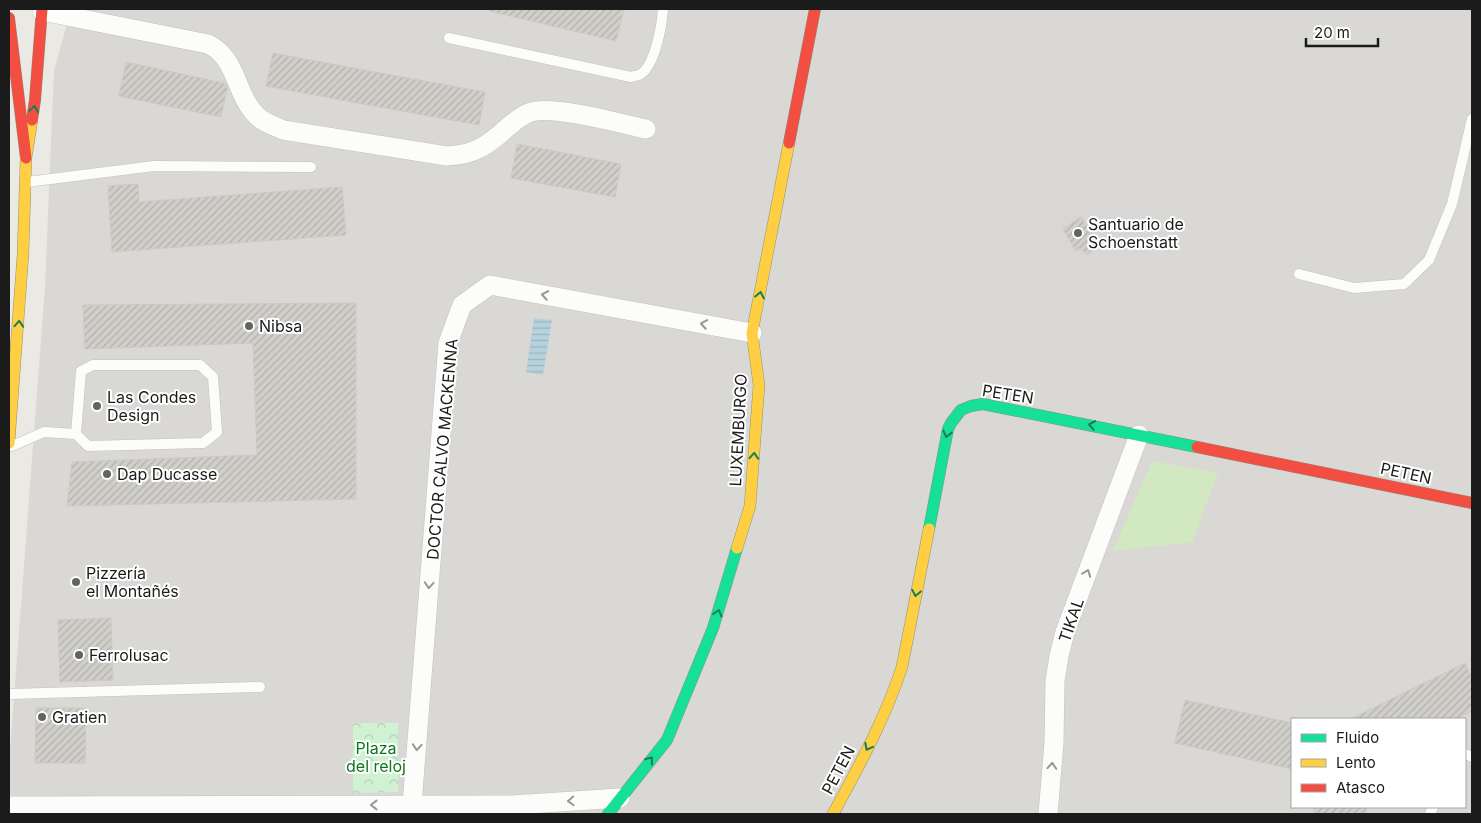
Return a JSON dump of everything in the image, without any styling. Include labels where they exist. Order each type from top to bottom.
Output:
[{"type":"main road","name":"LUXEMBURGO","points":[[608,814],[667,740],[713,628],[750,506],[759,385],[752,333],[815,9]]},
{"type":"main road","points":[[26,158],[35,100],[42,10]]},
{"type":"main road","points":[[9,18],[26,158],[24,254],[9,443]]},
{"type":"main road","name":"PETEN","points":[[833,814],[895,693],[902,667],[948,429],[955,415],[968,406],[983,404],[1472,503]]},
{"type":"street","points":[[42,10],[208,44],[226,57],[252,111],[271,125],[283,130],[447,156],[470,154],[482,148],[522,116],[540,110],[558,111],[646,129]]},
{"type":"street","name":"DOCTOR CALVO MACKENNA","points":[[412,805],[448,343],[462,305],[490,285],[752,333]]},
{"type":"street","name":"TIKAL","points":[[1048,814],[1054,743],[1055,682],[1059,656],[1065,632],[1139,435]]},
{"type":"street","points":[[9,806],[512,805],[620,798]]},
{"type":"lane","points":[[448,38],[631,77],[645,71],[662,26],[663,9]]},
{"type":"lane","points":[[1299,274],[1354,288],[1404,284],[1429,260],[1452,204],[1472,119]]},
{"type":"lane","points":[[26,182],[154,166],[311,167]]},
{"type":"lane","points":[[9,447],[44,432],[76,434],[88,446],[203,443],[217,432],[214,377],[200,365],[93,365],[81,370],[76,434]]},
{"type":"lane","points":[[9,694],[260,687]]},
{"type":"shaded area","points":[[71,9],[1472,9],[1472,814],[9,814],[9,764],[45,287],[54,71]]},
{"type":"shaded area","points":[[914,9],[1210,9],[1128,352],[848,282]]},
{"type":"green space","points":[[1152,461],[1218,473],[1192,542],[1113,551]]},
{"type":"green space","name":"Plaza del reloj","points":[[353,723],[398,723],[398,792],[353,793]]},
{"type":"water","points":[[534,318],[552,320],[543,375],[526,372]]},
{"type":"building","points":[[489,9],[624,9],[616,41],[489,11]]},
{"type":"building","points":[[273,53],[380,73],[374,106],[266,86]]},
{"type":"building","points":[[126,62],[228,84],[221,117],[119,96]]},
{"type":"building","points":[[380,73],[485,92],[479,125],[374,106]]},
{"type":"building","points":[[517,144],[621,164],[615,197],[511,178]]},
{"type":"building","points":[[138,184],[139,202],[342,187],[346,235],[112,252],[108,186]]},
{"type":"building","name":"Santuario de Schoenstatt","points":[[1081,217],[1094,237],[1090,240],[1093,250],[1087,255],[1080,248],[1076,251],[1063,229]]},
{"type":"building","points":[[356,303],[356,499],[67,506],[72,462],[257,455],[253,343],[85,349],[83,305]]},
{"type":"building","points":[[111,618],[113,680],[60,682],[58,620]]},
{"type":"building","points":[[1465,663],[1472,678],[1472,711],[1458,718],[1353,718]]},
{"type":"building","points":[[1185,700],[1291,723],[1291,769],[1175,743]]},
{"type":"building","points":[[36,708],[86,708],[85,763],[35,763]]},
{"type":"building","points":[[1314,808],[1366,808],[1367,814],[1314,814]]},
{"type":"traffic: fast","points":[[929,529],[948,429],[961,410],[971,406],[983,404],[1197,447]]},
{"type":"traffic: fast","points":[[608,814],[667,740],[713,628],[737,548]]},
{"type":"traffic: slow","points":[[9,443],[23,254],[26,158],[32,120]]},
{"type":"traffic: slow","points":[[737,548],[750,506],[759,385],[752,333],[789,143]]},
{"type":"traffic: slow","points":[[833,814],[880,724],[902,667],[929,529]]},
{"type":"traffic: jam","points":[[32,120],[42,9]]},
{"type":"traffic: jam","points":[[789,143],[815,9]]},
{"type":"traffic: jam","points":[[9,18],[26,158]]},
{"type":"traffic: jam","points":[[1197,447],[1472,503]]},
{"type":"place","name":"Santuario de Schoenstatt","points":[[1078,233]]},
{"type":"place","name":"Nibsa","points":[[249,326]]},
{"type":"place","name":"Las Condes Design","points":[[97,406]]},
{"type":"place","name":"Dap Ducasse","points":[[107,474]]},
{"type":"place","name":"Pizzería el Montañés","points":[[76,582]]},
{"type":"place","name":"Ferrolusac","points":[[79,655]]},
{"type":"place","name":"Gratien","points":[[42,717]]}]
